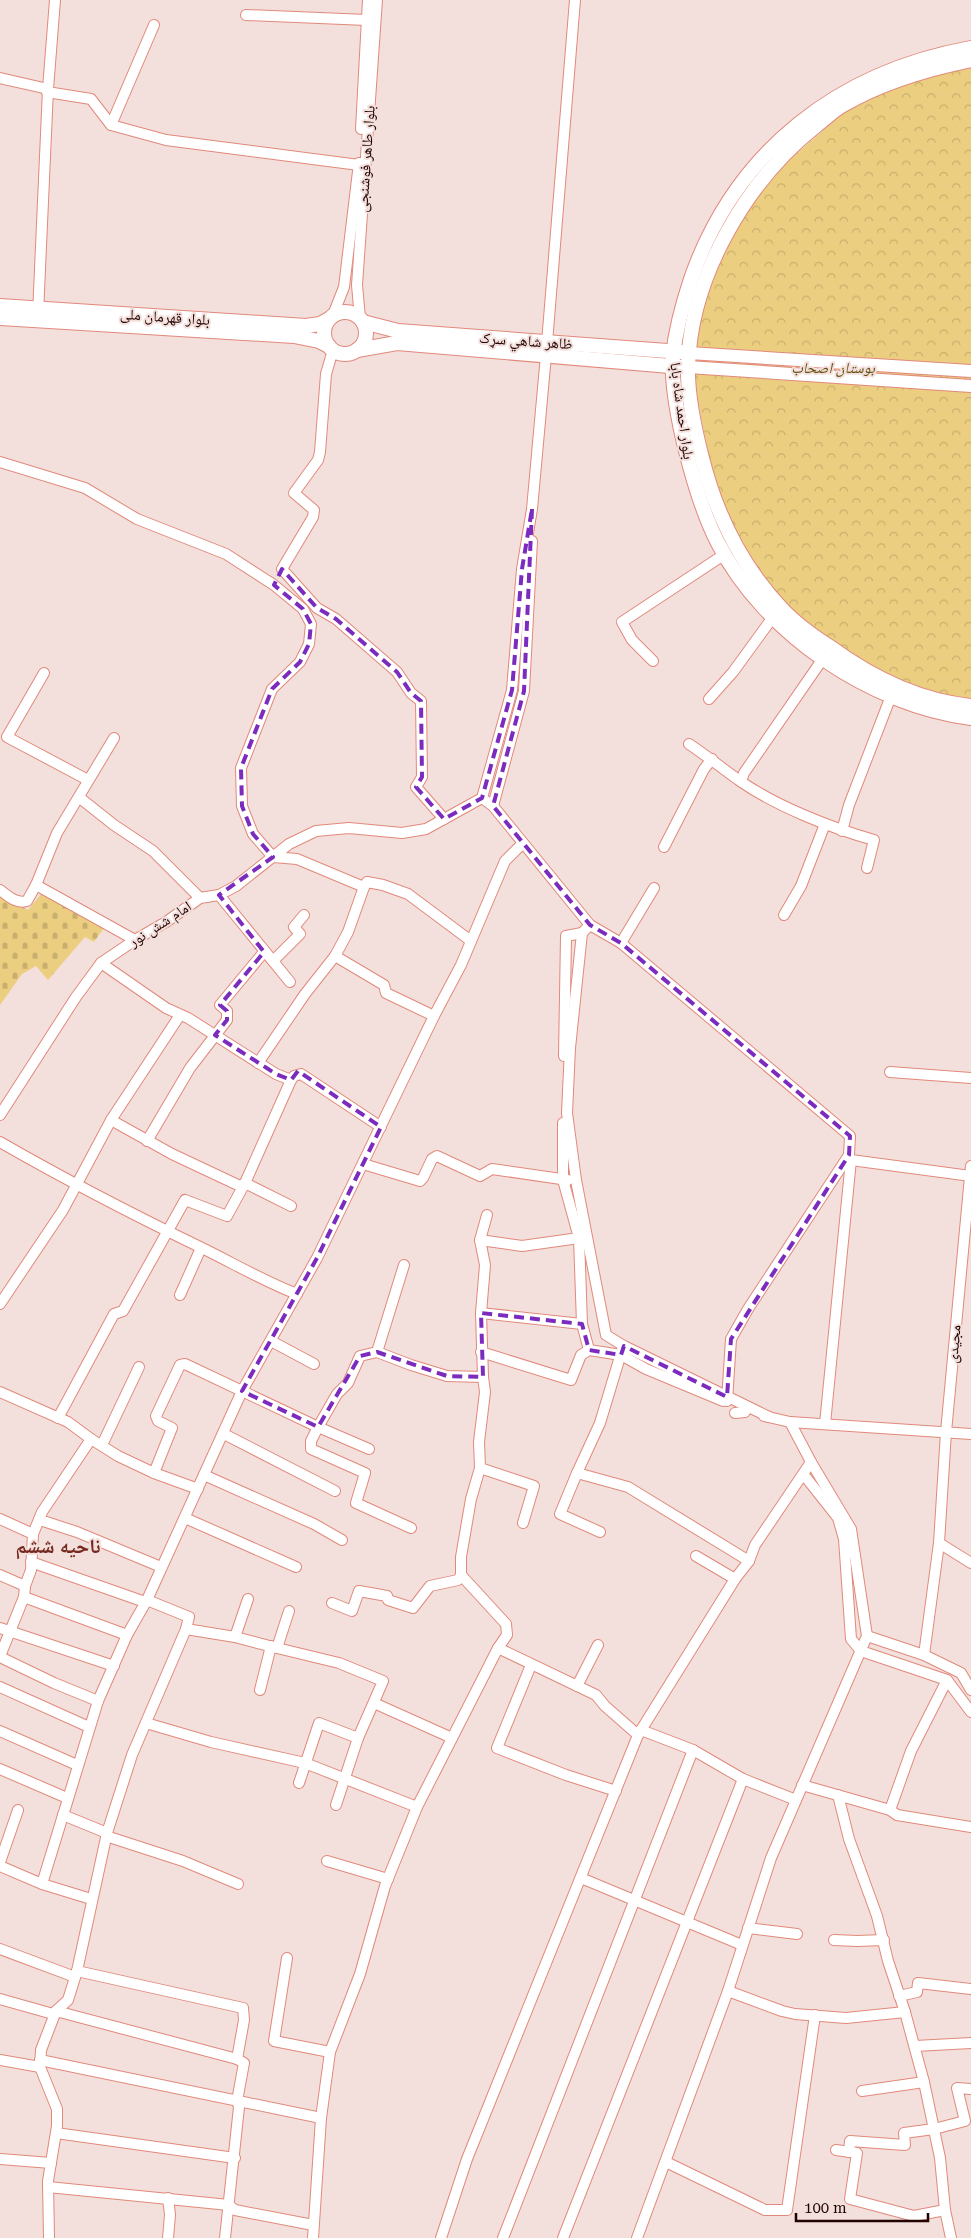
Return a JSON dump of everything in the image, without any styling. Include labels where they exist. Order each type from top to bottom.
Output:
[{"type":"highway","name":"بلوار احمد شاه بابا","points":[[971,48],[933,56],[872,78],[826,104],[797,124],[771,148],[745,179],[723,210],[701,251],[684,300],[673,358],[682,433],[698,497],[724,554],[747,588],[773,617],[822,660],[891,696],[942,712],[971,718]]},
{"type":"highway","name":"بلوار احمد شاه بابا","points":[[971,60],[941,66],[891,82],[842,105],[805,134],[772,165],[746,200],[721,245],[706,281],[694,318],[688,367],[696,431],[711,492],[732,539],[758,580],[783,610],[806,630],[868,672],[922,695],[971,706]]},
{"type":"highway","name":"بلوار قهرمان ملی","points":[[0,306],[38,315],[294,336],[319,341],[331,348]]},
{"type":"highway","points":[[344,312],[350,312],[362,320],[366,334],[365,340],[357,350],[344,354],[331,348],[324,332],[331,317],[344,312]]},
{"type":"highway","name":"بلوار قهرمان ملی","points":[[0,318],[38,315],[306,326],[320,324],[331,317]]},
{"type":"highway","name":"ظاهر شاهي سړک","points":[[362,320],[398,331],[547,349]]},
{"type":"highway","name":"ظاهر شاهي سړک","points":[[357,350],[381,344],[397,343],[547,349],[673,358],[689,353]]},
{"type":"highway","points":[[673,358],[688,367]]},
{"type":"main road","points":[[689,353],[971,371]]},
{"type":"main road","points":[[688,367],[971,386]]},
{"type":"street","points":[[38,315],[48,91],[55,0]]},
{"type":"street","name":"بلوار طاهر فوشنجی","points":[[331,317],[344,287],[359,165],[368,0]]},
{"type":"street","name":"بلوار طاهر فوشنجی","points":[[362,320],[357,285],[377,0]]},
{"type":"street","points":[[574,0],[547,349],[532,509],[522,569],[512,690],[482,798],[494,806],[590,925],[621,943],[850,1136],[850,1158],[825,1424]]},
{"type":"street","points":[[246,15],[367,20]]},
{"type":"street","points":[[111,125],[154,25]]},
{"type":"street","points":[[0,78],[48,91],[91,99],[111,125],[166,140],[359,165]]},
{"type":"street","points":[[274,585],[313,517],[314,510],[294,493],[318,460],[326,374],[331,348]]},
{"type":"street","points":[[0,462],[85,488],[137,519],[226,554],[274,585],[304,609],[311,624],[309,644],[300,662],[272,689],[241,768],[242,806],[253,834],[273,857],[297,859],[364,887]]},
{"type":"street","points":[[494,806],[524,691],[532,569],[532,509]]},
{"type":"street","points":[[653,661],[632,640],[622,622],[724,554]]},
{"type":"street","points":[[282,569],[317,608],[336,619],[397,672],[410,693],[421,701],[422,777],[416,787],[444,819]]},
{"type":"street","points":[[709,699],[733,672],[773,617]]},
{"type":"street","points":[[741,782],[744,773],[822,660]]},
{"type":"street","points":[[44,673],[7,737],[88,780]]},
{"type":"street","points":[[842,831],[849,805],[891,696]]},
{"type":"street","points":[[0,890],[16,901],[27,902],[57,833],[80,798],[88,780],[114,738]]},
{"type":"street","points":[[689,744],[741,782],[825,824],[874,840],[867,868]]},
{"type":"street","points":[[664,847],[704,769],[712,759]]},
{"type":"street","points":[[80,798],[114,825],[153,851],[200,898]]},
{"type":"street","name":"امام شش نور","points":[[0,1115],[76,997],[101,963],[135,940],[166,922],[200,898],[219,895],[236,886],[289,844],[316,830],[349,828],[402,833],[426,829],[482,798]]},
{"type":"street","points":[[784,915],[801,886],[825,824]]},
{"type":"street","points":[[42,1884],[89,1727],[98,1701],[127,1635],[146,1601],[242,1392],[317,1258],[434,1016],[448,992],[505,861],[524,843]]},
{"type":"street","points":[[258,1063],[305,994],[335,956],[348,932],[367,882],[383,885],[408,894],[471,941]]},
{"type":"street","points":[[36,885],[135,940]]},
{"type":"street","points":[[621,943],[654,888]]},
{"type":"street","points":[[219,895],[290,982]]},
{"type":"street","points":[[273,961],[300,934],[294,927],[304,916]]},
{"type":"street","points":[[589,1350],[582,1324],[579,1238],[562,1180],[566,936],[582,933],[590,925]]},
{"type":"street","points":[[582,933],[570,1048],[567,1113],[576,1180],[606,1335],[646,1369],[769,1417]]},
{"type":"street","points":[[147,1141],[190,1068],[226,1020],[227,1011],[220,1005],[264,952]]},
{"type":"street","points":[[335,956],[384,985],[386,993],[434,1016]]},
{"type":"street","points":[[101,963],[166,1008],[188,1018],[258,1063],[291,1080]]},
{"type":"street","points":[[0,1304],[78,1186],[83,1169],[111,1120],[180,1015]]},
{"type":"street","points":[[890,1072],[971,1078]]},
{"type":"street","points":[[58,1418],[114,1314],[123,1311],[186,1200],[227,1216],[245,1183],[294,1076],[301,1074],[381,1127]]},
{"type":"street","points":[[111,1120],[147,1141],[240,1186],[245,1183]]},
{"type":"street","points":[[0,1142],[78,1186],[271,1284],[297,1294]]},
{"type":"street","points":[[362,1164],[420,1181],[432,1159],[438,1156],[480,1176],[492,1170],[562,1180],[576,1180]]},
{"type":"street","points":[[850,1158],[971,1172]]},
{"type":"street","points":[[850,1158],[731,1339],[727,1399],[740,1412],[790,1422],[971,1434]]},
{"type":"street","name":"مجیدی","points":[[924,1654],[939,1543],[946,1432],[971,1172]]},
{"type":"street","points":[[245,1183],[291,1206]]},
{"type":"street","points":[[332,1603],[352,1611],[359,1591],[387,1596],[388,1600],[413,1608],[430,1586],[458,1580],[461,1575],[461,1557],[471,1499],[480,1468],[479,1442],[485,1392],[481,1352],[481,1313],[485,1265],[480,1240],[487,1215]]},
{"type":"street","points":[[480,1240],[522,1246],[579,1238]]},
{"type":"street","points":[[180,1295],[201,1248]]},
{"type":"street","points":[[377,1352],[404,1266]]},
{"type":"street","points":[[481,1313],[582,1324]]},
{"type":"street","points":[[271,1341],[314,1364]]},
{"type":"street","points":[[481,1352],[571,1380],[581,1356],[589,1350],[622,1350]]},
{"type":"street","points":[[600,1532],[560,1514],[600,1422],[622,1350]]},
{"type":"street","points":[[411,1528],[356,1503],[365,1473],[310,1449],[311,1441],[337,1394],[348,1383],[360,1356],[377,1352],[447,1376],[483,1377]]},
{"type":"street","points":[[154,1473],[172,1428],[158,1421],[156,1416],[180,1365],[185,1364],[369,1450]]},
{"type":"street","points":[[102,1445],[139,1367]]},
{"type":"street","points":[[0,1392],[58,1418],[118,1456],[154,1473],[198,1489]]},
{"type":"street","points":[[637,2238],[728,1991],[771,1858],[867,1636],[851,1529],[811,1462],[790,1422]]},
{"type":"street","points":[[224,1434],[336,1491]]},
{"type":"street","points":[[91,1439],[42,1512],[33,1534],[31,1570],[25,1586],[24,1597],[5,1630],[0,1657],[54,1683],[98,1701]]},
{"type":"street","points":[[441,2238],[467,2159],[640,1733],[734,1579],[749,1561],[755,1545],[811,1462]]},
{"type":"street","points":[[480,1468],[534,1486],[523,1523]]},
{"type":"street","points":[[577,1473],[628,1487],[749,1561]]},
{"type":"street","points":[[204,1475],[314,1524],[342,1540]]},
{"type":"street","points":[[804,1475],[838,1518],[844,1538],[851,1639],[861,1650],[946,1680],[971,1712]]},
{"type":"street","points":[[185,1518],[296,1567]]},
{"type":"street","points":[[0,1520],[33,1534]]},
{"type":"street","points":[[40,1520],[77,1532],[162,1567]]},
{"type":"street","points":[[939,1543],[971,1563]]},
{"type":"street","points":[[696,1556],[734,1579]]},
{"type":"street","points":[[0,1999],[53,2014],[68,2000],[76,1974],[106,1834],[132,1755],[186,1629],[189,1617],[31,1562]]},
{"type":"street","points":[[0,1575],[25,1586]]},
{"type":"street","points":[[313,2238],[321,2118],[330,2052],[360,1974],[388,1879],[417,1807],[498,1648],[507,1635],[506,1624],[461,1575]]},
{"type":"street","points":[[24,1597],[127,1635]]},
{"type":"street","points":[[235,1637],[248,1599]]},
{"type":"street","points":[[260,1690],[274,1646],[289,1611]]},
{"type":"street","points":[[186,1629],[235,1637],[339,1663],[383,1681],[358,1738],[336,1805]]},
{"type":"street","points":[[5,1630],[114,1666]]},
{"type":"street","points":[[867,1636],[924,1654],[966,1673],[971,1690]]},
{"type":"street","points":[[578,1686],[598,1645]]},
{"type":"street","points":[[498,1648],[596,1695],[605,1706],[640,1733],[692,1750],[743,1779],[796,1800]]},
{"type":"street","points":[[531,1665],[496,1748],[566,1775],[616,1791]]},
{"type":"street","points":[[890,1810],[911,1751],[946,1680]]},
{"type":"street","points":[[0,1687],[89,1727]]},
{"type":"street","points":[[374,1703],[452,1738]]},
{"type":"street","points":[[146,1722],[211,1742],[305,1763],[417,1807]]},
{"type":"street","points":[[298,1783],[319,1723],[358,1738]]},
{"type":"street","points":[[0,1731],[78,1765]]},
{"type":"street","points":[[503,2238],[636,1900],[692,1750]]},
{"type":"street","points":[[0,1769],[67,1798]]},
{"type":"street","points":[[563,2238],[743,1779]]},
{"type":"street","points":[[802,1785],[890,1810],[897,1815],[971,1827]]},
{"type":"street","points":[[838,1795],[849,1839],[877,1916],[888,1961],[915,2046],[934,2129],[943,2180],[945,2210],[951,2238]]},
{"type":"street","points":[[18,1810],[0,1864],[42,1884],[91,1899]]},
{"type":"street","points":[[63,1815],[106,1834],[238,1884]]},
{"type":"street","points":[[327,1861],[388,1879]]},
{"type":"street","points":[[581,1878],[742,1945]]},
{"type":"street","points":[[748,1928],[797,1934]]},
{"type":"street","points":[[834,1940],[857,1942],[884,1940]]},
{"type":"street","points":[[0,1949],[76,1974],[243,2008],[244,2020],[237,2059]]},
{"type":"street","points":[[287,1958],[274,2041],[330,2052]]},
{"type":"street","points":[[899,1996],[917,1992],[918,1983],[971,1989]]},
{"type":"street","points":[[728,1991],[782,2011],[815,2015],[846,2018],[905,2012]]},
{"type":"street","points":[[56,2011],[237,2059],[244,2063],[237,2101],[239,2107],[235,2158],[225,2238]]},
{"type":"street","points":[[52,2238],[48,2187],[56,2133],[56,2109],[40,2064],[41,2050],[56,2011]]},
{"type":"street","points":[[666,2162],[765,2210],[787,2210],[815,2015]]},
{"type":"street","points":[[915,2046],[971,2043]]},
{"type":"street","points":[[0,2060],[40,2064],[321,2118]]},
{"type":"street","points":[[862,2091],[924,2082]]},
{"type":"street","points":[[849,2152],[850,2141],[905,2145],[904,2133],[934,2129],[965,2121],[956,2088],[971,2089]]},
{"type":"street","points":[[56,2133],[235,2158]]},
{"type":"street","points":[[836,2150],[857,2153],[850,2199],[914,2216],[945,2210]]},
{"type":"street","points":[[0,2159],[51,2163]]},
{"type":"street","points":[[48,2187],[229,2205],[235,2210],[313,2225]]},
{"type":"street","points":[[168,2198],[170,2215],[168,2238]]},
{"type":"highlighted area","points":[[532,509],[524,691],[493,806],[590,925],[621,943],[850,1136],[849,1155],[731,1339],[727,1397],[624,1346],[621,1355],[589,1350],[582,1324],[481,1313],[483,1377],[447,1376],[377,1352],[360,1356],[318,1427],[242,1391],[317,1258],[381,1127],[298,1071],[291,1080],[276,1074],[215,1035],[227,1020],[227,1011],[220,1005],[264,952],[219,895],[273,857],[253,834],[242,806],[241,768],[272,689],[300,662],[309,644],[311,624],[303,609],[274,585],[282,569],[317,608],[336,619],[397,672],[411,693],[421,701],[422,777],[416,787],[444,819],[482,798],[512,690],[522,569]]},
{"type":"green space","name":"بوستان اصحاب","points":[[971,65],[971,703],[888,679],[801,623],[749,561],[716,493],[694,380],[695,345],[705,301],[727,246],[752,202],[782,166],[847,110],[894,88],[947,70]]},
{"type":"green space","points":[[41,894],[104,928],[94,942],[85,937],[48,980],[36,966],[22,974],[0,1005],[0,895],[28,910]]},
{"type":"district","name":"ناحیه ششم","points":[[58,1546]]}]
